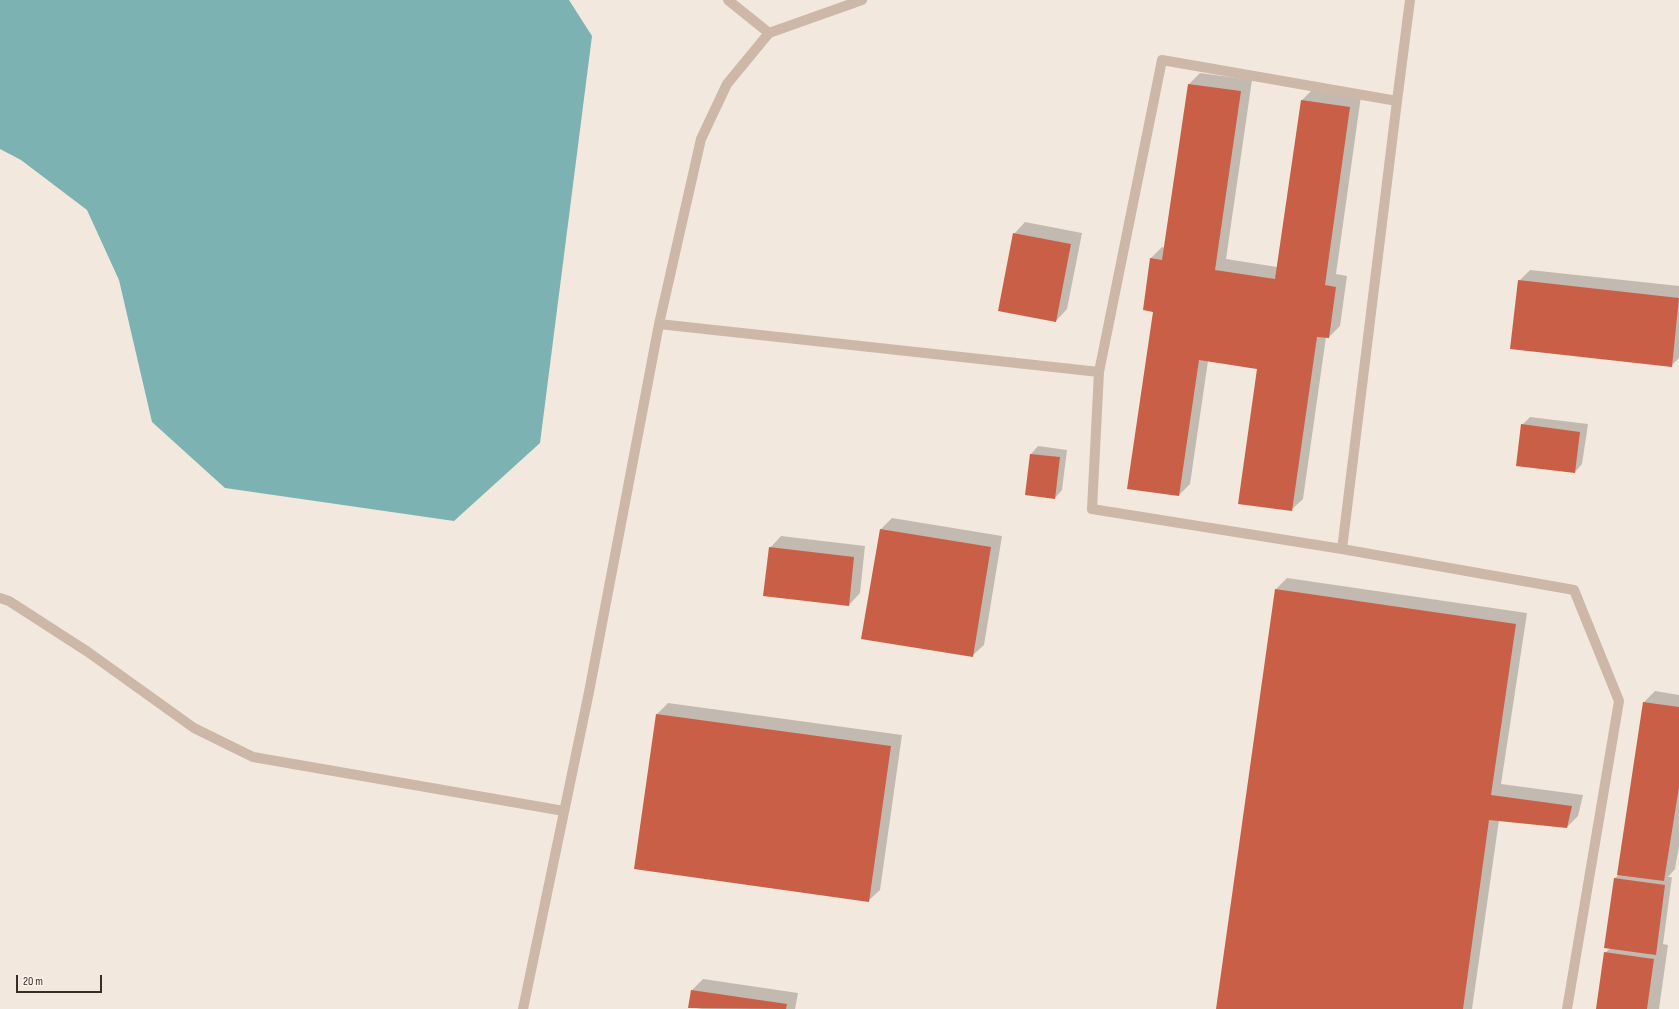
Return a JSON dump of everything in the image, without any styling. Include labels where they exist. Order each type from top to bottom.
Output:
[{"type":"lane","points":[[728,0],[769,33]]},
{"type":"lane","points":[[523,1009],[589,692],[659,324],[701,139],[727,84],[769,33],[862,0]]},
{"type":"lane","points":[[1342,549],[1410,0]]},
{"type":"lane","points":[[1397,101],[1162,60],[1099,372],[1092,509],[1342,549],[1574,590],[1619,701],[1567,1009]]},
{"type":"lane","points":[[659,324],[1099,372]]},
{"type":"lane","points":[[0,598],[9,601],[88,652],[194,728],[253,757],[564,811]]},
{"type":"water","points":[[0,0],[569,0],[592,36],[540,443],[454,521],[225,488],[152,422],[119,280],[87,210],[21,160],[0,149]]},
{"type":"building","points":[[1188,84],[1241,91],[1215,270],[1275,279],[1301,100],[1350,107],[1325,285],[1336,287],[1329,338],[1317,337],[1292,511],[1238,504],[1257,369],[1199,360],[1179,496],[1127,489],[1153,312],[1143,310],[1150,258],[1162,260]]},
{"type":"building","points":[[1013,233],[1071,244],[1056,322],[998,311]]},
{"type":"building","points":[[1518,280],[1679,298],[1672,367],[1510,349]]},
{"type":"building","points":[[1521,424],[1580,432],[1575,473],[1516,466]]},
{"type":"building","points":[[1030,454],[1060,457],[1055,499],[1025,495]]},
{"type":"building","points":[[880,529],[991,547],[973,657],[861,639]]},
{"type":"building","points":[[769,547],[854,557],[849,606],[763,596]]},
{"type":"building","points":[[1275,589],[1516,624],[1491,795],[1572,806],[1567,828],[1489,820],[1463,1009],[1216,1009]]},
{"type":"building","points":[[1643,702],[1679,707],[1679,787],[1664,881],[1617,875]]},
{"type":"building","points":[[656,714],[891,746],[869,902],[634,869]]},
{"type":"building","points":[[1614,878],[1665,885],[1656,955],[1604,948]]},
{"type":"building","points":[[1604,952],[1654,959],[1647,1009],[1596,1009]]},
{"type":"building","points":[[691,990],[787,1004],[786,1009],[688,1008]]}]
